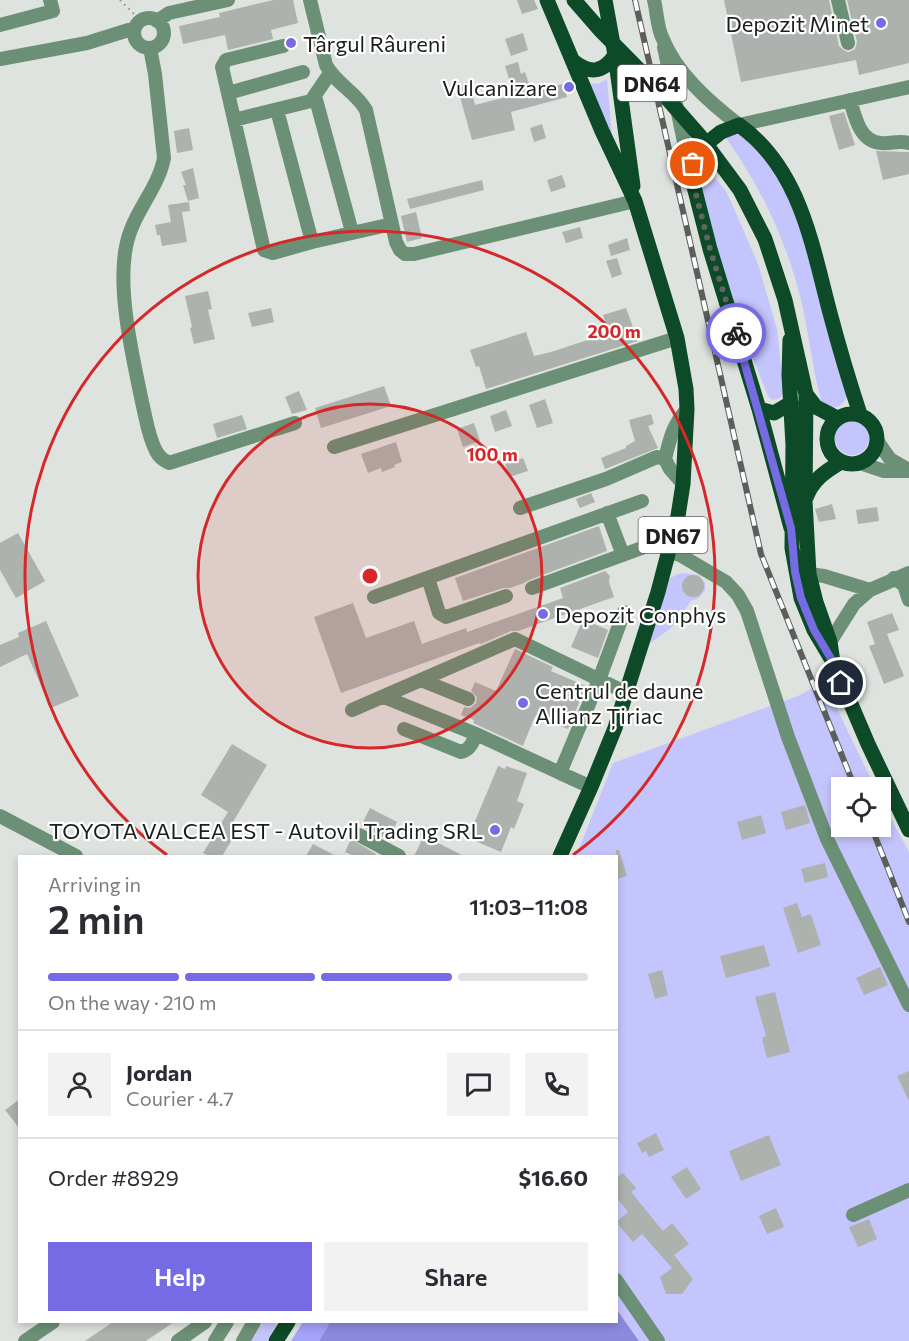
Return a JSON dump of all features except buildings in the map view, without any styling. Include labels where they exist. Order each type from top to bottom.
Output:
[{"type":"main road","name":"DN67","points":[[547,0],[635,201],[677,338],[687,409],[683,484],[652,612],[627,693],[591,787],[560,855]]},
{"type":"main road","name":"DN64","points":[[574,0],[664,95],[726,170],[745,198],[765,239],[785,300],[806,394],[805,501],[809,574],[830,642],[833,662]]},
{"type":"main road","name":"DN67","points":[[604,0],[615,55],[635,201]]},
{"type":"main road","points":[[572,60],[581,67],[596,70],[609,64],[615,55]]},
{"type":"main road","points":[[791,528],[759,409],[710,249],[691,175],[693,164],[702,147],[721,132],[739,125],[753,135],[780,165],[798,203],[860,414]]},
{"type":"main road","name":"DN64","points":[[791,331],[789,352],[791,528],[795,572],[801,598],[814,630],[833,662],[872,754],[909,830]]},
{"type":"main road","points":[[806,394],[816,407],[837,418]]},
{"type":"main road","points":[[759,409],[774,413],[791,404]]},
{"type":"main road","points":[[848,413],[860,414],[872,422],[878,435],[878,442],[872,455],[860,463],[841,462],[829,450],[827,441],[831,425],[837,418],[848,413]]},
{"type":"main road","points":[[805,501],[808,490],[820,476],[841,462]]},
{"type":"main road","points":[[276,1341],[287,1323]]},
{"type":"street","points":[[0,25],[53,11],[50,0]]},
{"type":"street","points":[[158,21],[170,14],[228,0]]},
{"type":"street","points":[[310,0],[330,73],[361,101],[366,110],[399,250],[405,254],[414,254],[635,201]]},
{"type":"street","points":[[654,0],[691,175]]},
{"type":"street","points":[[838,0],[848,43]]},
{"type":"street","points":[[0,59],[87,43],[138,24],[152,19],[158,21],[163,30],[159,44],[150,48],[138,44],[134,36],[138,24]]},
{"type":"street","points":[[662,36],[690,81],[739,125],[909,87]]},
{"type":"street","points":[[283,46],[226,60],[222,67],[264,250],[273,253],[392,224]]},
{"type":"street","points":[[150,48],[164,158],[161,170],[130,230],[123,271],[134,361],[150,438],[157,453],[169,463],[294,423]]},
{"type":"street","points":[[228,93],[303,72]]},
{"type":"street","points":[[234,120],[305,103],[315,96],[330,73]]},
{"type":"street","points":[[315,96],[352,232]]},
{"type":"street","points":[[850,100],[865,137],[882,144],[900,141],[909,143]]},
{"type":"street","points":[[277,111],[312,242]]},
{"type":"street","points":[[334,447],[677,338]]},
{"type":"street","points":[[683,484],[665,459],[669,437],[677,421],[687,409]]},
{"type":"street","points":[[878,442],[890,459],[909,470]]},
{"type":"street","points":[[520,508],[606,479],[657,458],[665,459]]},
{"type":"street","points":[[860,463],[884,471],[909,470]]},
{"type":"street","points":[[374,597],[642,501]]},
{"type":"street","points":[[607,513],[623,555]]},
{"type":"street","points":[[532,588],[623,555],[670,544],[680,555],[726,582],[747,611],[813,807],[841,872],[909,1005]]},
{"type":"street","points":[[830,642],[854,603],[870,590],[909,573]]},
{"type":"street","points":[[809,574],[824,576],[870,590]]},
{"type":"street","points":[[428,578],[439,613],[446,617],[506,596]]},
{"type":"street","points":[[894,578],[904,585],[909,600]]},
{"type":"street","points":[[560,773],[599,680],[624,612]]},
{"type":"street","points":[[352,710],[515,639],[627,693]]},
{"type":"street","points":[[421,681],[468,699]]},
{"type":"street","points":[[384,697],[476,734],[591,787]]},
{"type":"street","points":[[404,729],[461,752],[471,746],[476,734]]},
{"type":"street","points":[[0,816],[74,855]]},
{"type":"street","points":[[359,835],[397,855]]},
{"type":"street","points":[[853,1215],[909,1190]]},
{"type":"street","points":[[618,1283],[658,1341]]},
{"type":"street","points":[[25,1341],[52,1323]]},
{"type":"street","points":[[178,1341],[204,1323]]},
{"type":"street","points":[[215,1341],[226,1323]]},
{"type":"street","points":[[243,1341],[253,1323]]},
{"type":"path","points":[[120,0],[138,24]]},
{"type":"shaded area","points":[[607,79],[612,135],[589,83],[598,84]]},
{"type":"shaded area","points":[[736,133],[757,148],[781,182],[802,233],[847,396],[839,406],[830,408],[821,400],[795,278],[762,196],[726,138]]},
{"type":"shaded area","points":[[702,162],[726,191],[758,264],[777,329],[784,392],[780,398],[772,400],[768,396],[745,338],[704,203],[698,177]]},
{"type":"shaded area","points":[[852,421],[864,426],[869,438],[864,450],[852,455],[840,450],[835,438],[840,426]]},
{"type":"shaded area","points":[[681,573],[699,575],[705,583],[705,590],[699,598],[691,601],[671,628],[649,644],[670,578]]},
{"type":"shaded area","points":[[824,682],[870,777],[831,777],[831,837],[891,837],[891,819],[909,852],[909,1341],[639,1341],[618,1311],[618,855],[576,855],[613,763],[798,696]]},
{"type":"shaded area","points":[[618,1311],[639,1341],[319,1341],[329,1323],[618,1323]]},
{"type":"shaded area","points":[[262,1323],[277,1323],[267,1341],[251,1341]]},
{"type":"shaded area","points":[[302,1323],[329,1323],[319,1341],[291,1341]]},
{"type":"railway","points":[[635,0],[761,554],[851,777]]},
{"type":"railway","points":[[875,837],[909,922]]},
{"type":"way so far","points":[[693,164],[691,175],[710,249],[736,333]]},
{"type":"place","name":"Depozit Minet","points":[[881,23]]},
{"type":"place","name":"Târgul Râureni","points":[[291,43]]},
{"type":"place","name":"Vulcanizare","points":[[569,87]]},
{"type":"place","name":"Depozit Conphys","points":[[543,614]]},
{"type":"place","name":"Centrul de daune Allianz Țiriac","points":[[523,703]]},
{"type":"place","name":"TOYOTA VALCEA EST - Autovil Trading SRL","points":[[495,830]]},
{"type":"route","points":[[736,333],[791,528],[795,572],[801,598],[821,646],[833,662],[841,683]]}]
